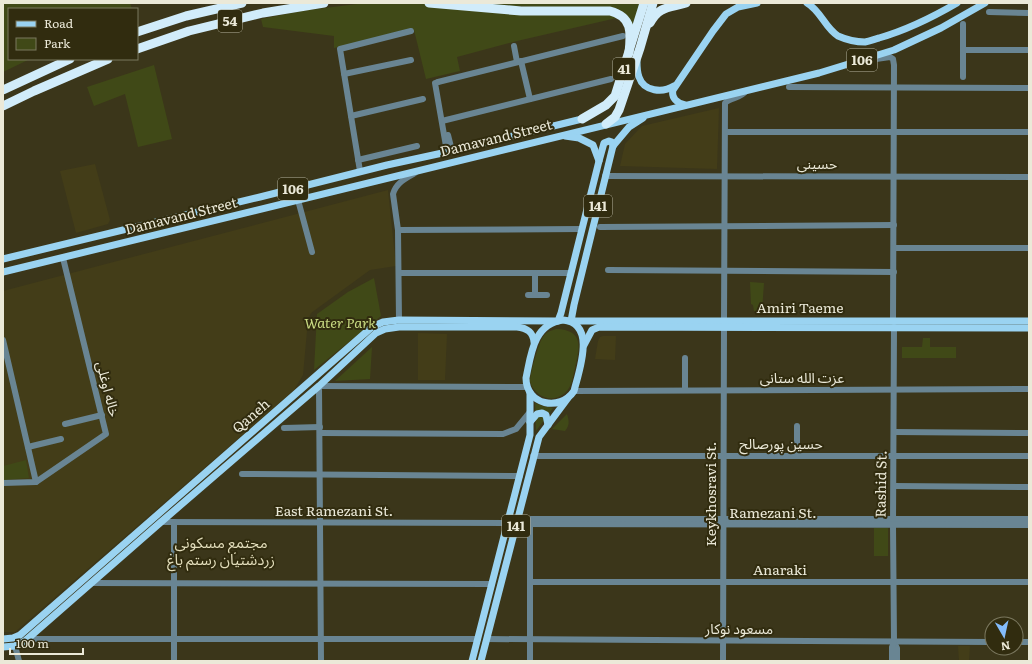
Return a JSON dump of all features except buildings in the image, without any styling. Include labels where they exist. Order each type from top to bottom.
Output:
[{"type":"highway","name":"54","points":[[138,32],[186,16],[242,3]]},
{"type":"highway","name":"54","points":[[138,49],[189,31],[263,13],[324,3]]},
{"type":"highway","points":[[429,3],[521,11],[610,10],[620,14],[628,24],[631,34],[629,53]]},
{"type":"highway","name":"41","points":[[582,119],[606,105],[615,96],[644,3]]},
{"type":"highway","name":"41","points":[[606,124],[615,117],[619,110],[640,48],[653,3]]},
{"type":"highway","points":[[643,34],[655,14],[659,11],[686,3]]},
{"type":"highway","points":[[3,90],[68,60]]},
{"type":"highway","points":[[3,106],[106,60]]},
{"type":"main road","points":[[687,105],[678,102],[673,98],[672,92],[674,86],[726,14],[738,7],[757,3]]},
{"type":"main road","name":"106","points":[[807,3],[837,35],[850,41],[866,42],[893,34],[935,15],[957,3]]},
{"type":"main road","name":"Damavand Street","points":[[3,272],[819,73],[894,50],[941,28],[986,3]]},
{"type":"main road","points":[[640,48],[636,60],[639,79],[643,84],[648,88],[658,90],[666,90],[674,86]]},
{"type":"main road","name":"141","points":[[571,321],[613,146],[629,126],[640,119],[657,112]]},
{"type":"main road","name":"Damavand Street","points":[[3,259],[357,172],[449,152],[582,119]]},
{"type":"main road","points":[[562,135],[579,138],[593,145],[599,161]]},
{"type":"main road","points":[[599,161],[604,143],[609,141],[612,142],[613,146]]},
{"type":"main road","name":"141","points":[[558,320],[599,161]]},
{"type":"main road","points":[[357,172],[367,172],[389,168],[392,172],[390,178]]},
{"type":"main road","name":"Qaneh","points":[[3,639],[13,638],[20,634],[372,327],[382,322],[399,320],[558,320]]},
{"type":"main road","points":[[558,320],[571,321],[581,332],[584,345],[584,353],[574,391],[568,398],[561,402],[549,404],[537,400],[529,390],[526,378],[534,342],[545,328],[558,320]]},
{"type":"main road","name":"Amiri Taeme","points":[[571,321],[724,324],[894,324],[1029,321]]},
{"type":"main road","points":[[584,345],[592,330],[589,331],[584,329],[584,324],[586,321]]},
{"type":"main road","name":"Amiri Taeme","points":[[592,330],[599,327],[724,324]]},
{"type":"main road","name":"Amiri Taeme","points":[[894,324],[1029,328]]},
{"type":"main road","name":"Qaneh","points":[[3,647],[15,646],[28,639],[319,386],[376,333],[385,329],[399,327],[516,327],[532,333],[534,342]]},
{"type":"main road","name":"141","points":[[472,661],[530,435],[529,390]]},
{"type":"main road","name":"141","points":[[481,661],[539,437],[568,398]]},
{"type":"main road","points":[[530,422],[537,414],[542,413],[546,415],[548,425]]},
{"type":"main road","points":[[155,516],[161,522]]},
{"type":"street","points":[[989,12],[1029,13]]},
{"type":"street","points":[[963,24],[963,77]]},
{"type":"street","points":[[357,172],[358,160],[340,49],[411,31]]},
{"type":"street","points":[[449,152],[444,120],[435,83],[623,36]]},
{"type":"street","points":[[514,46],[530,99]]},
{"type":"street","points":[[963,50],[1029,50]]},
{"type":"street","name":"Rashid St.","points":[[862,60],[890,57],[893,59],[894,65],[894,642],[892,648],[892,661]]},
{"type":"street","points":[[344,74],[411,60]]},
{"type":"street","points":[[444,120],[611,79]]},
{"type":"street","points":[[789,87],[1029,88]]},
{"type":"street","name":"Keykhosravi St.","points":[[723,661],[725,102],[742,96],[746,92]]},
{"type":"street","points":[[351,116],[423,99]]},
{"type":"street","points":[[725,132],[1029,132]]},
{"type":"street","points":[[358,160],[417,146]]},
{"type":"street","points":[[399,320],[398,230],[393,194],[394,189],[403,180],[421,170]]},
{"type":"street","name":"حسینی","points":[[605,176],[1029,177]]},
{"type":"street","points":[[298,200],[312,252]]},
{"type":"street","points":[[600,226],[894,225]]},
{"type":"street","points":[[398,230],[582,229]]},
{"type":"street","points":[[894,248],[1029,248]]},
{"type":"street","name":"خاله اوغلی","points":[[36,482],[106,434],[63,258]]},
{"type":"street","points":[[608,270],[894,272]]},
{"type":"street","points":[[399,273],[571,273]]},
{"type":"street","points":[[535,273],[531,295],[547,295]]},
{"type":"street","points":[[3,340],[36,482],[3,483]]},
{"type":"street","points":[[685,358],[685,390]]},
{"type":"street","points":[[313,380],[319,386],[321,661]]},
{"type":"street","points":[[319,386],[529,390]]},
{"type":"street","name":"عزت الله ستانی","points":[[574,391],[1029,389]]},
{"type":"street","points":[[284,428],[504,434],[516,429],[530,412]]},
{"type":"street","points":[[65,424],[102,415]]},
{"type":"street","points":[[797,426],[797,456]]},
{"type":"street","points":[[894,432],[1029,433]]},
{"type":"street","points":[[28,447],[61,439]]},
{"type":"street","name":"حسین پورصالح","points":[[533,456],[1029,456]]},
{"type":"street","points":[[242,474],[520,476]]},
{"type":"street","points":[[894,486],[1029,487]]},
{"type":"street","name":"Ramezani St.","points":[[517,521],[893,522],[1029,519]]},
{"type":"street","name":"East Ramezani St.","points":[[161,522],[508,523]]},
{"type":"street","points":[[174,522],[174,661]]},
{"type":"street","points":[[530,522],[530,661]]},
{"type":"street","name":"Ramezani St.","points":[[893,522],[1029,525]]},
{"type":"street","name":"Anaraki","points":[[530,582],[1029,582]]},
{"type":"street","points":[[91,583],[492,584]]},
{"type":"street","points":[[28,639],[478,640]]},
{"type":"street","name":"مسعود نوکار","points":[[487,639],[984,642]]},
{"type":"street","name":"Rashid St.","points":[[894,642],[897,648],[897,661]]},
{"type":"street","points":[[15,646],[19,661]]},
{"type":"shaded area","points":[[719,108],[717,169],[620,166],[625,144],[642,126]]},
{"type":"shaded area","points":[[95,164],[110,220],[108,224],[76,233],[60,171]]},
{"type":"shaded area","points":[[388,190],[396,266],[370,270],[311,313],[308,320],[303,375],[294,390],[15,632],[3,632],[3,291]]},
{"type":"shaded area","points":[[418,333],[447,334],[445,380],[418,380]]},
{"type":"shaded area","points":[[616,336],[615,360],[595,359],[598,341],[600,337]]},
{"type":"shaded area","points":[[958,646],[970,646],[969,661],[959,661]]},
{"type":"green space","points":[[3,3],[130,3],[132,8],[8,8],[8,60],[28,60],[3,72]]},
{"type":"green space","points":[[365,3],[409,3],[600,11],[621,17],[517,41],[457,57],[460,71],[426,79],[414,30],[334,48],[334,36],[263,27],[261,19],[301,11]]},
{"type":"green space","points":[[453,3],[642,3],[632,39],[626,17],[574,9]]},
{"type":"green space","points":[[154,65],[172,139],[138,147],[125,94],[94,106],[87,87]]},
{"type":"green space","name":"Water Park","points":[[374,278],[381,316],[314,370],[317,314],[348,292]]},
{"type":"green space","points":[[750,282],[764,283],[762,311],[754,311],[753,305],[751,304]]},
{"type":"green space","points":[[556,329],[565,330],[576,336],[579,347],[572,382],[568,390],[555,398],[546,398],[537,392],[533,387],[530,381],[531,372],[541,340],[544,335]]},
{"type":"green space","points":[[923,338],[930,338],[930,347],[956,347],[956,358],[902,358],[902,347],[922,347]]},
{"type":"green space","points":[[372,347],[370,379],[335,381]]},
{"type":"green space","points":[[535,403],[553,408],[536,431]]},
{"type":"green space","points":[[567,414],[569,423],[565,431],[552,429]]},
{"type":"green space","points":[[26,460],[29,478],[3,480],[3,466]]},
{"type":"green space","points":[[874,528],[888,528],[888,556],[874,556]]},
{"type":"district","name":"مجتمع مسکونی زردشتیان رستم باغ","points":[[221,552]]}]
